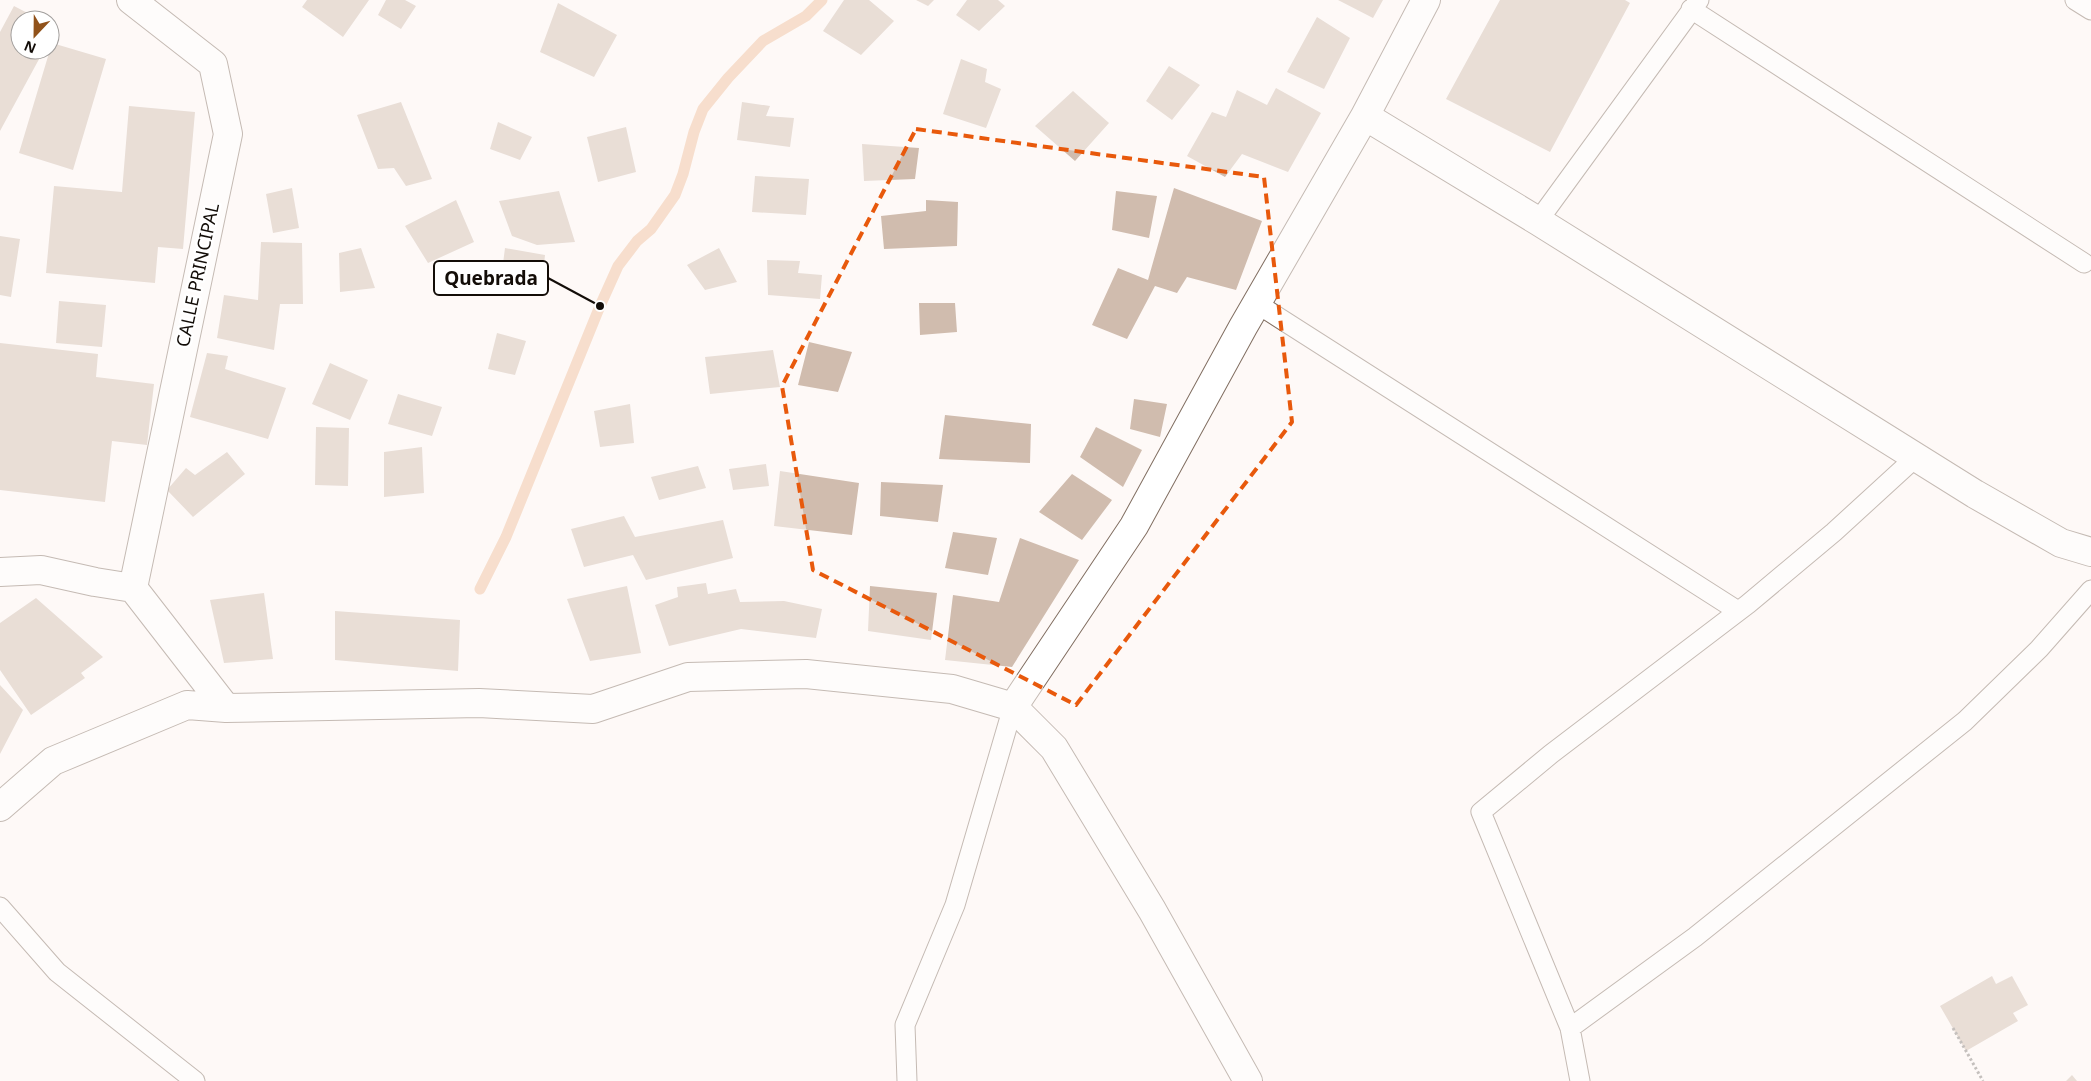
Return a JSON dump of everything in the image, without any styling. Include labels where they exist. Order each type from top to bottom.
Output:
[{"type":"street","name":"CALLE PRINCIPAL","points":[[131,0],[213,64],[228,134],[133,588]]},
{"type":"street","points":[[1013,707],[1134,526],[1256,303],[1365,116],[1426,0]]},
{"type":"street","points":[[1365,116],[1538,221],[1975,494],[2061,543],[2091,552]]},
{"type":"street","points":[[0,572],[41,570],[133,588],[226,708]]},
{"type":"street","points":[[0,807],[53,761],[187,705],[226,708],[479,703],[593,709],[688,677],[806,674],[952,689],[1013,707],[1054,748],[1152,910],[1248,1081]]},
{"type":"lane","points":[[2075,0],[2091,10]]},
{"type":"lane","points":[[1538,221],[1695,5],[2084,263]]},
{"type":"lane","points":[[1256,303],[1738,611]]},
{"type":"lane","points":[[1580,1081],[1570,1028],[1481,812],[1551,754],[1654,678],[1738,611],[1834,532],[1916,457]]},
{"type":"lane","points":[[1570,1028],[1695,937],[1965,721],[2039,649],[2091,590]]},
{"type":"lane","points":[[907,1081],[905,1025],[954,905],[1013,707]]},
{"type":"lane","points":[[0,907],[57,972],[195,1081]]},
{"type":"path","points":[[1953,1028],[1983,1081]]},
{"type":"highlighted area","points":[[916,129],[1264,177],[1292,422],[1076,705],[813,570],[782,386]]},
{"type":"building","points":[[307,0],[369,0],[343,37],[302,7]]},
{"type":"building","points":[[386,0],[405,0],[416,6],[401,29],[378,15]]},
{"type":"building","points":[[844,0],[869,0],[894,21],[861,55],[823,31]]},
{"type":"building","points":[[916,0],[934,0],[928,6]]},
{"type":"building","points":[[967,0],[998,0],[1005,6],[979,31],[956,15]]},
{"type":"building","points":[[1338,0],[1383,0],[1373,18]]},
{"type":"building","points":[[1500,0],[1625,0],[1630,3],[1550,152],[1446,99]]},
{"type":"building","points":[[558,3],[617,35],[594,77],[540,52]]},
{"type":"building","points":[[14,6],[22,10],[12,10]]},
{"type":"building","points":[[10,13],[10,60],[39,60],[0,131],[0,32]]},
{"type":"building","points":[[1317,17],[1350,38],[1324,89],[1287,72]]},
{"type":"building","points":[[60,45],[106,59],[73,170],[19,153],[47,60],[60,60]]},
{"type":"building","points":[[961,59],[987,69],[985,82],[1001,89],[986,128],[943,114]]},
{"type":"building","points":[[1169,66],[1200,85],[1172,120],[1146,101]]},
{"type":"building","points":[[1276,88],[1321,113],[1288,172],[1242,154],[1225,177],[1187,156],[1212,112],[1226,117],[1237,90],[1267,105]]},
{"type":"building","points":[[1073,91],[1109,123],[1075,161],[1035,126]]},
{"type":"building","points":[[401,102],[432,179],[406,186],[394,168],[378,169],[357,115]]},
{"type":"building","points":[[742,102],[770,106],[766,116],[794,118],[790,147],[737,140]]},
{"type":"building","points":[[129,106],[195,112],[183,249],[158,247],[155,283],[46,273],[54,186],[122,192]]},
{"type":"building","points":[[498,122],[532,137],[520,160],[490,149]]},
{"type":"building","points":[[626,127],[636,172],[598,182],[587,137]]},
{"type":"building","points":[[862,144],[919,148],[915,179],[864,181]]},
{"type":"building","points":[[755,176],[809,179],[806,215],[752,212]]},
{"type":"building","points":[[292,188],[299,228],[273,233],[266,194]]},
{"type":"building","points":[[1174,188],[1262,221],[1236,290],[1187,277],[1177,293],[1155,286],[1127,339],[1092,325],[1118,268],[1148,280]]},
{"type":"building","points":[[559,191],[575,242],[537,245],[512,236],[499,201]]},
{"type":"building","points":[[1116,191],[1157,196],[1149,238],[1112,230]]},
{"type":"building","points":[[456,200],[474,242],[428,263],[405,226]]},
{"type":"building","points":[[926,200],[958,202],[957,246],[884,249],[881,216],[926,211]]},
{"type":"building","points":[[0,236],[20,239],[11,297],[0,295]]},
{"type":"building","points":[[261,242],[302,243],[303,304],[280,304],[274,350],[217,338],[224,295],[258,300]]},
{"type":"building","points":[[361,248],[375,288],[340,292],[339,253]]},
{"type":"building","points":[[505,248],[545,255],[541,294],[500,287]]},
{"type":"building","points":[[719,248],[737,282],[705,290],[687,265]]},
{"type":"building","points":[[767,260],[800,261],[798,273],[822,275],[820,299],[768,295]]},
{"type":"building","points":[[59,301],[106,305],[102,347],[56,343]]},
{"type":"building","points":[[919,303],[955,303],[957,332],[920,335]]},
{"type":"building","points":[[497,333],[526,341],[515,375],[488,369]]},
{"type":"building","points":[[809,342],[852,352],[838,392],[798,385]]},
{"type":"building","points":[[0,343],[98,354],[96,377],[154,384],[147,445],[112,441],[105,502],[0,490]]},
{"type":"building","points":[[773,350],[780,387],[710,394],[705,357]]},
{"type":"building","points":[[207,353],[228,356],[225,369],[286,388],[268,439],[190,417]]},
{"type":"building","points":[[330,363],[368,380],[350,420],[312,404]]},
{"type":"building","points":[[398,394],[442,407],[432,436],[388,424]]},
{"type":"building","points":[[1134,399],[1167,404],[1160,437],[1130,429]]},
{"type":"building","points":[[630,404],[634,443],[600,447],[594,411]]},
{"type":"building","points":[[945,415],[1031,424],[1030,463],[939,459]]},
{"type":"building","points":[[316,427],[349,428],[348,486],[315,485]]},
{"type":"building","points":[[1096,427],[1142,450],[1123,487],[1080,457]]},
{"type":"building","points":[[422,447],[424,493],[384,497],[384,452]]},
{"type":"building","points":[[227,452],[245,474],[193,517],[167,490],[186,468],[195,475]]},
{"type":"building","points":[[766,464],[769,486],[733,490],[729,469]]},
{"type":"building","points":[[698,466],[706,488],[659,500],[651,477]]},
{"type":"building","points":[[780,471],[859,483],[852,535],[774,526]]},
{"type":"building","points":[[1072,474],[1112,500],[1082,540],[1039,512]]},
{"type":"building","points":[[881,482],[943,485],[938,522],[880,516]]},
{"type":"building","points":[[624,516],[635,537],[723,520],[733,558],[646,580],[633,555],[584,567],[571,529]]},
{"type":"building","points":[[953,532],[997,538],[988,575],[945,568]]},
{"type":"building","points":[[1020,538],[1079,560],[1012,667],[945,660],[953,595],[999,602]]},
{"type":"building","points":[[706,583],[708,594],[736,589],[740,602],[784,601],[822,609],[816,638],[741,629],[669,646],[655,605],[678,597],[677,587]]},
{"type":"building","points":[[627,586],[641,653],[590,661],[567,599]]},
{"type":"building","points":[[870,586],[937,593],[931,640],[868,631]]},
{"type":"building","points":[[264,593],[273,659],[224,663],[210,600]]},
{"type":"building","points":[[36,598],[103,657],[81,673],[85,678],[31,715],[0,670],[0,623]]},
{"type":"building","points":[[335,611],[460,620],[458,671],[335,660]]},
{"type":"building","points":[[0,685],[23,710],[0,754]]},
{"type":"building","points":[[1992,976],[1996,984],[2012,976],[2028,1005],[2013,1013],[2018,1021],[1966,1051],[1940,1006]]},
{"type":"building","points":[[2072,1075],[2077,1081],[2066,1081]]},
{"type":"waterway","points":[[480,589],[506,537],[618,266],[637,241],[651,229],[675,195],[703,109],[728,78],[763,41],[806,16],[822,0]]},
{"type":"place","name":"Quebrada","points":[[600,306]]}]
